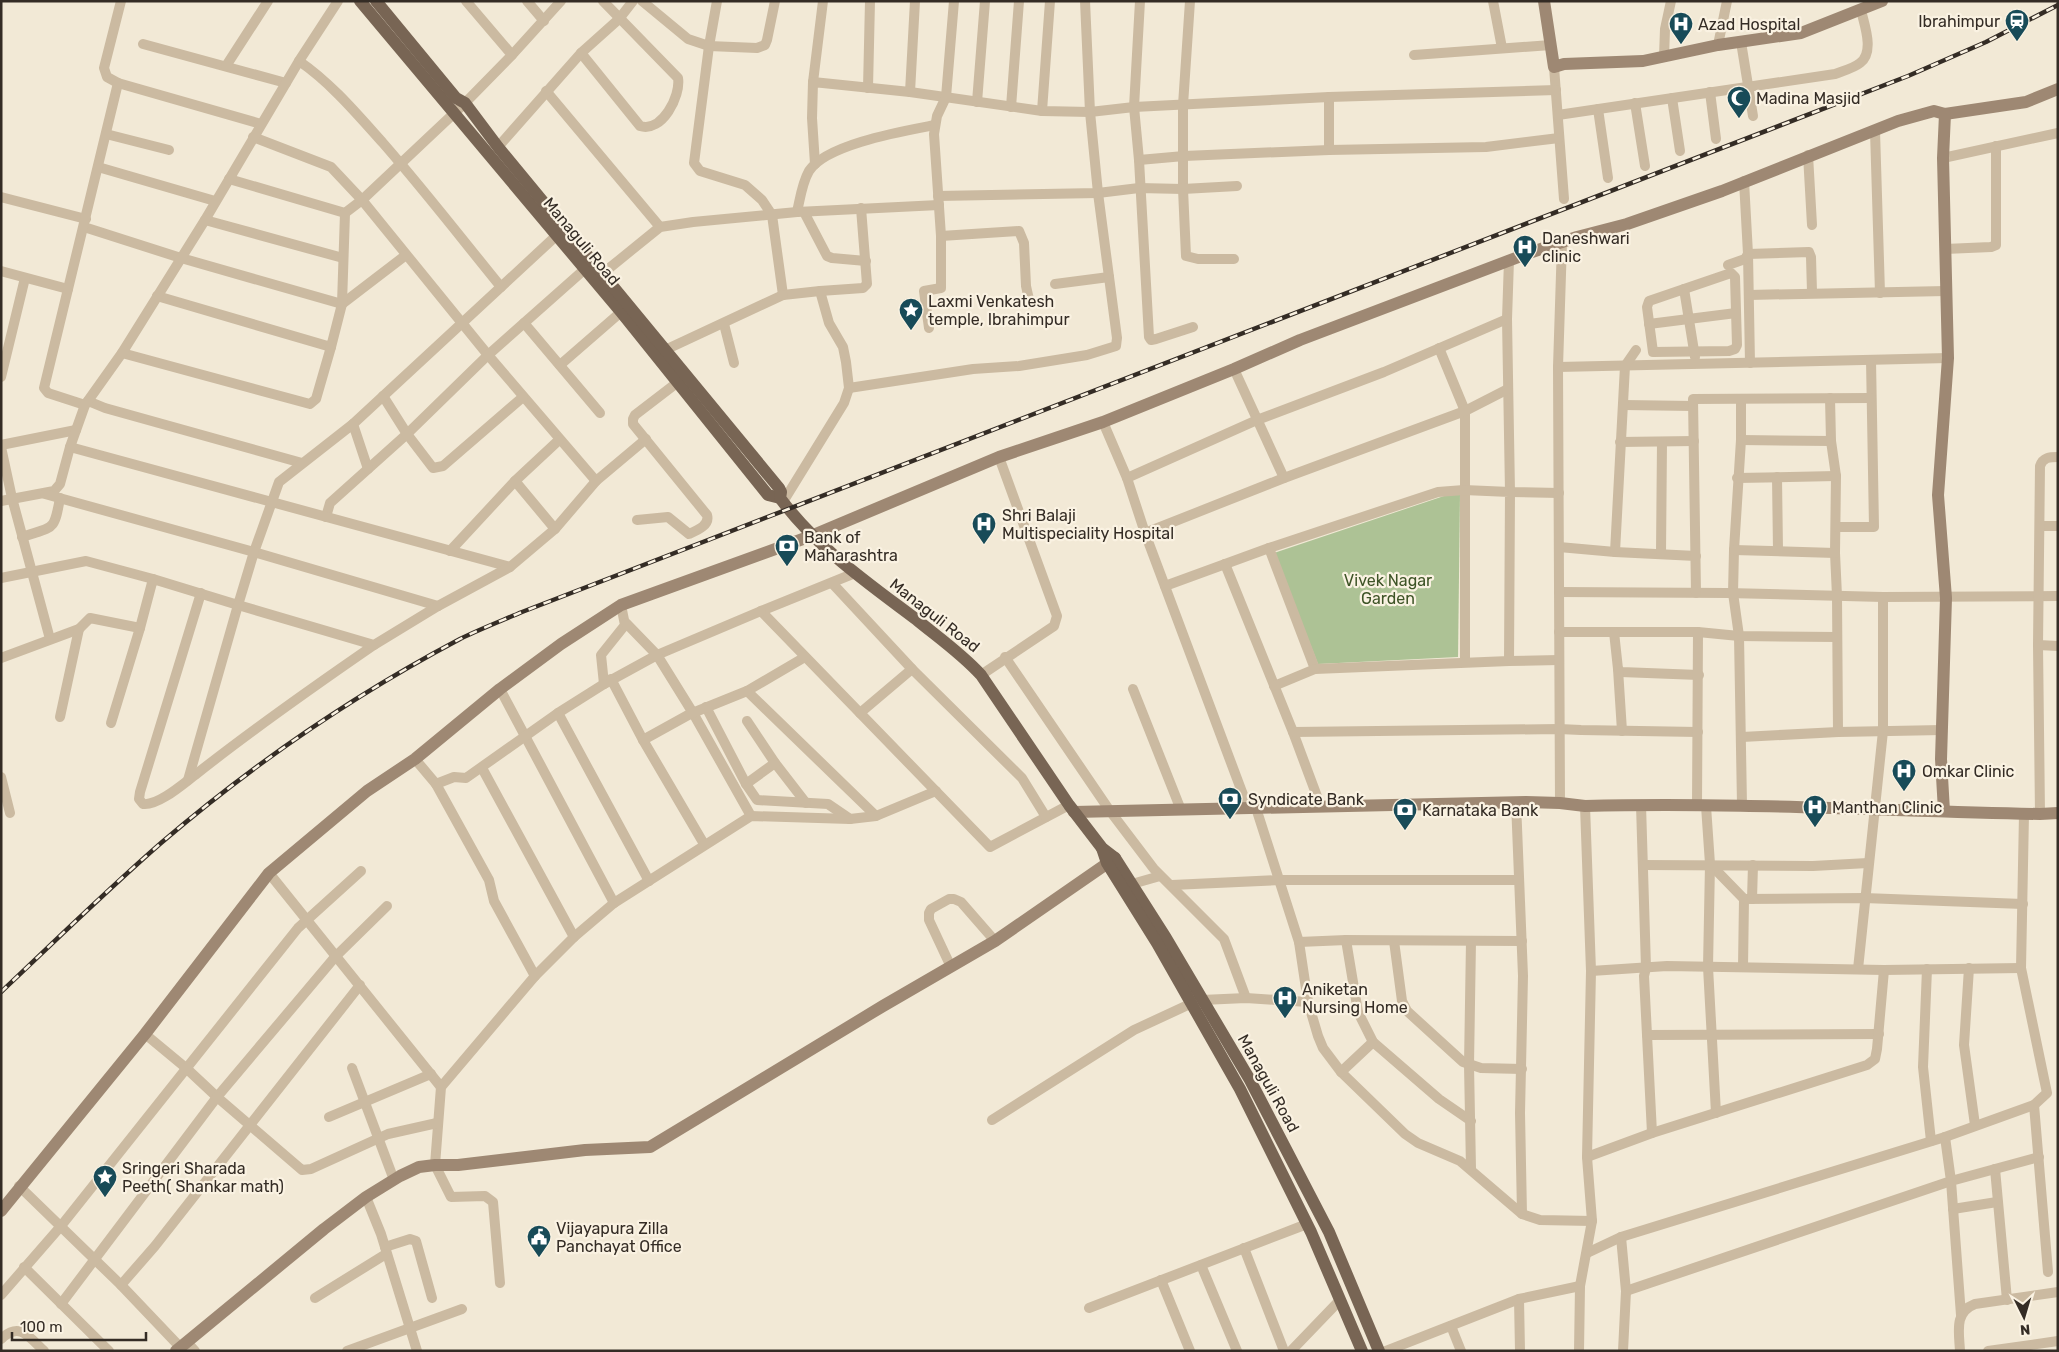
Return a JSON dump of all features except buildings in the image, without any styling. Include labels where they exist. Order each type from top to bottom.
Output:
[{"type":"main road","name":"Managuli Road","points":[[360,1],[621,312],[768,495],[781,500],[811,536],[855,574],[965,658],[981,675],[1072,809],[1111,861],[1157,943],[1250,1080],[1321,1216],[1379,1351]]},
{"type":"main road","name":"Managuli Road","points":[[376,1],[456,98],[465,103],[498,147],[779,488],[781,500]]},
{"type":"main road","name":"Managuli Road","points":[[1111,861],[1132,884],[1196,1002],[1307,1224],[1362,1351]]},
{"type":"street","points":[[121,1],[104,68],[107,77],[118,83],[261,124]]},
{"type":"street","points":[[226,66],[268,1]]},
{"type":"street","points":[[1,501],[54,491],[60,484],[70,447],[87,403],[122,352],[205,220],[299,61],[338,1]]},
{"type":"street","points":[[466,1],[512,55]]},
{"type":"street","points":[[527,1],[544,21]]},
{"type":"street","points":[[345,213],[362,200],[454,114],[512,55],[561,1]]},
{"type":"street","points":[[581,53],[640,126],[649,128],[655,125],[672,105],[679,83],[678,78],[602,1]]},
{"type":"street","points":[[498,147],[581,53],[619,19],[633,1]]},
{"type":"street","points":[[642,1],[688,39],[709,46],[757,48],[764,45],[767,40],[774,1]]},
{"type":"street","points":[[718,1],[709,46],[694,163],[700,170],[745,185],[762,200],[772,215],[783,295]]},
{"type":"street","points":[[815,164],[812,118],[813,82],[823,1]]},
{"type":"street","points":[[868,88],[870,1]]},
{"type":"street","points":[[910,92],[915,1]]},
{"type":"street","points":[[929,328],[924,291],[941,288],[941,236],[935,125],[938,111],[946,97],[954,1]]},
{"type":"street","points":[[977,102],[985,1]]},
{"type":"street","points":[[1011,107],[1019,1]]},
{"type":"street","points":[[1042,112],[1050,1]]},
{"type":"street","points":[[849,388],[973,369],[1019,366],[1087,355],[1116,346],[1117,338],[1098,194],[1090,112],[1085,1]]},
{"type":"street","points":[[1140,1],[1134,108],[1150,339],[1156,339],[1193,327]]},
{"type":"street","points":[[1190,1],[1183,105],[1183,189],[1186,256],[1198,259],[1234,259]]},
{"type":"street","points":[[1494,1],[1502,48]]},
{"type":"street","points":[[1544,1],[1554,67],[1564,200]]},
{"type":"street","points":[[1664,57],[1671,1]]},
{"type":"street","points":[[1718,45],[1727,1]]},
{"type":"street","points":[[1554,67],[1564,64],[1643,61],[1718,45],[1801,33],[1881,2]]},
{"type":"street","points":[[1558,115],[1835,74],[1860,63],[1864,59],[1868,44],[1861,10]]},
{"type":"street","points":[[1741,42],[1753,116]]},
{"type":"street","points":[[143,44],[286,83]]},
{"type":"street","points":[[1414,55],[1551,45]]},
{"type":"street","points":[[299,61],[314,72],[358,115],[401,163],[501,287]]},
{"type":"street","points":[[813,82],[910,92],[1042,112],[1090,112],[1328,97],[1556,90]]},
{"type":"street","points":[[118,83],[44,388],[48,393],[302,463]]},
{"type":"street","points":[[1,1211],[144,1034],[269,872],[367,791],[415,760],[500,689],[561,644],[621,605],[811,536],[999,457],[1103,422],[1300,340],[1509,260],[1578,237],[1627,224],[1744,182],[1808,155],[1934,110],[1945,114],[2026,102],[2043,97],[2058,89]]},
{"type":"street","points":[[546,92],[660,227]]},
{"type":"street","points":[[1710,92],[1716,138]]},
{"type":"street","points":[[1328,97],[1329,150]]},
{"type":"street","points":[[1672,98],[1680,152]]},
{"type":"street","points":[[1635,104],[1645,166]]},
{"type":"street","points":[[1598,109],[1608,178]]},
{"type":"street","points":[[1944,811],[1941,759],[1946,598],[1938,495],[1948,358],[1943,158],[1945,114]]},
{"type":"street","points":[[866,261],[827,256],[801,212],[801,191],[808,174],[815,164],[824,157],[868,139],[935,125]]},
{"type":"street","points":[[1874,131],[1880,293]]},
{"type":"street","points":[[1943,158],[2058,133]]},
{"type":"street","points":[[106,134],[169,150]]},
{"type":"street","points":[[253,137],[331,167],[362,200],[488,355],[596,482]]},
{"type":"street","points":[[1139,160],[1184,156],[1329,150],[1486,147],[1559,138]]},
{"type":"street","points":[[1945,248],[1991,247],[1996,245],[1996,146]]},
{"type":"street","points":[[1808,155],[1812,225]]},
{"type":"street","points":[[98,167],[215,201]]},
{"type":"street","points":[[229,179],[345,213]]},
{"type":"street","points":[[1744,182],[1748,254],[1750,363]]},
{"type":"street","points":[[602,274],[660,227],[693,222],[939,200],[1098,194],[1139,188],[1183,189],[1237,186]]},
{"type":"street","points":[[1,197],[85,223],[181,258],[342,304]]},
{"type":"street","points":[[665,350],[783,295],[863,288],[868,282],[862,208]]},
{"type":"street","points":[[122,352],[310,404],[316,399],[342,304],[345,213]]},
{"type":"street","points":[[205,220],[343,258]]},
{"type":"street","points":[[941,236],[1019,231],[1024,243],[1026,286],[1030,304]]},
{"type":"street","points":[[188,780],[254,552],[279,482],[353,424],[556,236]]},
{"type":"street","points":[[1560,803],[1558,367],[1562,243]]},
{"type":"street","points":[[1748,254],[1809,252],[1811,257],[1812,292]]},
{"type":"street","points":[[1728,264],[1745,259],[1748,254]]},
{"type":"street","points":[[342,304],[406,255]]},
{"type":"street","points":[[1509,260],[1507,319],[1510,492],[1509,661]]},
{"type":"street","points":[[326,517],[330,502],[407,434],[488,355],[585,269]]},
{"type":"street","points":[[1,271],[68,289]]},
{"type":"street","points":[[1731,273],[1735,277],[1736,313],[1737,345],[1735,349],[1729,351],[1653,352],[1647,307],[1650,301],[1731,273]]},
{"type":"street","points":[[1055,284],[1110,277]]},
{"type":"street","points":[[1,377],[25,278]]},
{"type":"street","points":[[1684,289],[1696,364]]},
{"type":"street","points":[[1749,295],[1812,292],[1880,293],[1946,291]]},
{"type":"street","points":[[781,500],[844,403],[849,388],[843,347],[829,323],[820,292]]},
{"type":"street","points":[[157,296],[331,347]]},
{"type":"street","points":[[560,365],[621,312]]},
{"type":"street","points":[[1649,324],[1736,313]]},
{"type":"street","points":[[1127,478],[1257,420],[1384,372],[1507,319]]},
{"type":"street","points":[[524,323],[600,413]]},
{"type":"street","points":[[724,324],[734,363]]},
{"type":"street","points":[[1439,348],[1465,411],[1465,662]]},
{"type":"street","points":[[1615,552],[1625,366],[1636,350]]},
{"type":"street","points":[[1558,367],[1948,358]]},
{"type":"street","points":[[1836,526],[1874,527],[1870,360]]},
{"type":"street","points":[[1234,369],[1284,478]]},
{"type":"street","points":[[637,520],[668,517],[689,534],[707,523],[708,520],[707,515],[633,424],[633,419],[678,382]]},
{"type":"street","points":[[1145,533],[1284,478],[1465,411],[1508,389]]},
{"type":"street","points":[[383,396],[407,434],[433,468],[438,468],[524,397]]},
{"type":"street","points":[[1830,398],[1831,442],[1836,476],[1835,553],[1838,732]]},
{"type":"street","points":[[1696,592],[1693,399],[1871,398]]},
{"type":"street","points":[[1741,399],[1741,440],[1733,593],[1739,636],[1742,805]]},
{"type":"street","points":[[1624,405],[1694,406]]},
{"type":"street","points":[[1103,422],[1127,478],[1165,586],[1280,880],[1299,942],[1308,1002],[1323,1048],[1341,1072],[1405,1134],[1418,1143],[1453,1157],[1522,1214],[1540,1220],[1592,1221]]},
{"type":"street","points":[[353,424],[368,469]]},
{"type":"street","points":[[50,639],[12,498],[1,446],[76,430]]},
{"type":"street","points":[[200,594],[150,756],[139,799],[143,804],[154,803],[188,780],[268,718],[374,645],[438,606],[510,567],[556,529],[596,482],[646,439]]},
{"type":"street","points":[[450,550],[514,481],[559,440]]},
{"type":"street","points":[[1741,440],[1831,442]]},
{"type":"street","points":[[1620,442],[1694,441]]},
{"type":"street","points":[[1661,553],[1662,442]]},
{"type":"street","points":[[70,447],[510,567]]},
{"type":"street","points":[[981,675],[1005,657],[1054,626],[1057,616],[999,457]]},
{"type":"street","points":[[2040,814],[2038,645],[2040,466],[2044,459],[2048,457],[2058,457]]},
{"type":"street","points":[[1738,478],[1836,476]]},
{"type":"street","points":[[1777,478],[1778,551]]},
{"type":"street","points":[[514,481],[556,529]]},
{"type":"street","points":[[1165,586],[1269,548],[1438,492],[1464,490],[1559,493]]},
{"type":"street","points":[[44,493],[438,606]]},
{"type":"street","points":[[22,537],[53,526],[56,522],[60,498]]},
{"type":"street","points":[[2040,526],[2058,526]]},
{"type":"street","points":[[1559,547],[1696,556]]},
{"type":"street","points":[[1269,548],[1315,669]]},
{"type":"street","points":[[1734,550],[1835,553]]},
{"type":"street","points":[[1,578],[86,562],[153,579],[238,606],[374,645]]},
{"type":"street","points":[[1225,564],[1293,732],[1321,807]]},
{"type":"street","points":[[436,784],[454,777],[466,778],[558,713],[657,655],[855,574]]},
{"type":"street","points":[[111,723],[153,579]]},
{"type":"street","points":[[832,583],[912,669],[1022,778],[1046,817]]},
{"type":"street","points":[[1559,592],[1696,592],[1946,598],[2058,596]]},
{"type":"street","points":[[1858,969],[1873,810],[1883,731],[1883,597]]},
{"type":"street","points":[[621,605],[626,623],[657,655],[693,712],[751,816]]},
{"type":"street","points":[[761,611],[990,847],[1046,817],[1072,809],[1110,811],[1181,810],[1516,802],[1560,803],[1585,806],[1742,805],[2024,814],[2058,813]]},
{"type":"street","points":[[1,658],[79,629],[91,618],[140,628]]},
{"type":"street","points":[[626,623],[601,655],[608,682],[704,844]]},
{"type":"street","points":[[60,717],[79,629]]},
{"type":"street","points":[[1559,632],[1698,632],[1739,636],[1836,637]]},
{"type":"street","points":[[1614,632],[1622,731]]},
{"type":"street","points":[[1698,632],[1698,732],[1702,806],[1710,864],[1708,967],[1716,1113]]},
{"type":"street","points":[[2038,645],[2058,646]]},
{"type":"street","points":[[643,740],[693,712],[747,691],[805,657]]},
{"type":"street","points":[[1005,657],[1110,811],[1160,876],[1172,885],[1224,939],[1246,998]]},
{"type":"street","points":[[1274,686],[1315,669],[1559,660]]},
{"type":"street","points":[[860,713],[912,669]]},
{"type":"street","points":[[1618,669],[1625,673],[1699,675]]},
{"type":"street","points":[[500,689],[614,904]]},
{"type":"street","points":[[1132,689],[1181,810]]},
{"type":"street","points":[[747,691],[876,816]]},
{"type":"street","points":[[706,707],[755,798],[759,801],[828,804],[850,819]]},
{"type":"street","points":[[558,713],[649,881]]},
{"type":"street","points":[[747,721],[775,763],[806,803]]},
{"type":"street","points":[[1293,732],[1559,728],[1698,732]]},
{"type":"street","points":[[1742,737],[1838,732],[1942,730]]},
{"type":"street","points":[[415,760],[436,784],[489,880],[494,901],[535,976]]},
{"type":"street","points":[[746,784],[775,763]]},
{"type":"street","points":[[482,768],[574,938]]},
{"type":"street","points":[[1,777],[10,813]]},
{"type":"street","points":[[500,1282],[493,1202],[485,1196],[450,1197],[435,1165],[441,1087],[535,976],[574,938],[614,904],[704,844],[751,816],[850,819],[876,816],[936,792]]},
{"type":"street","points":[[1516,802],[1523,976],[1520,1113],[1522,1214]]},
{"type":"street","points":[[1641,805],[1646,968],[1644,976],[1652,1133]]},
{"type":"street","points":[[1580,1351],[1580,1286],[1592,1221],[1587,1157],[1591,971],[1585,806]]},
{"type":"street","points":[[1587,1253],[1621,1237],[1945,1137],[2034,1105],[2047,1093],[2021,968],[2024,814]]},
{"type":"street","points":[[20,1186],[184,1348],[366,1197],[394,1180],[419,1167],[458,1165],[585,1150],[650,1147],[883,1006],[995,942],[1111,861]]},
{"type":"street","points":[[1643,865],[1812,866],[1868,863]]},
{"type":"street","points":[[1710,864],[1748,899],[1864,898],[2022,904]]},
{"type":"street","points":[[1743,967],[1748,899],[1753,865]]},
{"type":"street","points":[[269,872],[441,1087]]},
{"type":"street","points":[[1,1295],[61,1226],[186,1068],[307,920],[361,872]]},
{"type":"street","points":[[1132,884],[1160,876]]},
{"type":"street","points":[[1172,885],[1280,880],[1519,880]]},
{"type":"street","points":[[951,967],[930,920],[929,912],[931,909],[949,899],[962,902],[995,942]]},
{"type":"street","points":[[62,1304],[217,1097],[336,957],[388,906]]},
{"type":"street","points":[[1299,942],[1346,940],[1522,941]]},
{"type":"street","points":[[1346,940],[1358,1012],[1373,1042],[1439,1099],[1471,1121]]},
{"type":"street","points":[[1471,940],[1469,1065],[1471,1170]]},
{"type":"street","points":[[1394,941],[1402,1001],[1407,1011],[1458,1058],[1469,1065],[1481,1068],[1522,1069]]},
{"type":"street","points":[[1591,971],[1708,967],[1884,970],[2021,968]]},
{"type":"street","points":[[1969,968],[1964,1045],[1975,1125]]},
{"type":"street","points":[[1926,969],[1923,1066],[1931,1141]]},
{"type":"street","points":[[1587,1157],[1652,1133],[1867,1066],[1875,1059],[1884,970]]},
{"type":"street","points":[[121,1285],[156,1246],[360,985]]},
{"type":"street","points":[[992,1120],[1134,1030],[1196,1002],[1246,998],[1308,1002]]},
{"type":"street","points":[[144,1034],[186,1068],[298,1168],[306,1171],[379,1138],[438,1123]]},
{"type":"street","points":[[1647,1035],[1879,1034]]},
{"type":"street","points":[[1341,1072],[1373,1042]]},
{"type":"street","points":[[352,1068],[394,1180]]},
{"type":"street","points":[[329,1117],[431,1074]]},
{"type":"street","points":[[2034,1105],[2048,1272]]},
{"type":"street","points":[[1945,1137],[1951,1181],[1961,1315],[1959,1326],[1960,1351]]},
{"type":"street","points":[[1626,1291],[1951,1181],[2039,1157]]},
{"type":"street","points":[[1994,1169],[2007,1300]]},
{"type":"street","points":[[366,1197],[417,1351]]},
{"type":"street","points":[[1953,1209],[1997,1202]]},
{"type":"street","points":[[1089,1308],[1307,1224]]},
{"type":"street","points":[[1621,1237],[1626,1291],[1624,1351]]},
{"type":"street","points":[[315,1298],[385,1250],[410,1238],[416,1241],[432,1298]]},
{"type":"street","points":[[1244,1248],[1284,1351]]},
{"type":"street","points":[[1201,1265],[1237,1351]]},
{"type":"street","points":[[24,1267],[109,1351]]},
{"type":"street","points":[[1162,1280],[1190,1351]]},
{"type":"street","points":[[1386,1351],[1403,1348],[1450,1326],[1519,1300],[1580,1286]]},
{"type":"street","points":[[1961,1315],[1966,1308],[1975,1304],[2058,1292]]},
{"type":"street","points":[[1291,1351],[1340,1300]]},
{"type":"street","points":[[1519,1300],[1520,1351]]},
{"type":"street","points":[[346,1351],[462,1309]]},
{"type":"street","points":[[1450,1326],[1461,1351]]},
{"type":"street","points":[[1,1339],[11,1331],[18,1330],[44,1351]]},
{"type":"street","points":[[1988,1351],[2058,1342]]},
{"type":"green space","name":"Vivek Nagar Garden","points":[[1460,494],[1458,657],[1318,664],[1274,553],[1444,496]]},
{"type":"railway","points":[[1,992],[161,843],[231,786],[343,708],[420,661],[468,635],[522,612],[1908,76],[1986,42],[2058,5]]},
{"type":"place","name":"Ibrahimpur","points":[[2017,42]]},
{"type":"place","name":"Azad Hospital","points":[[1681,45]]},
{"type":"place","name":"Madina Masjid","points":[[1739,119]]},
{"type":"place","name":"Daneshwari clinic","points":[[1525,268]]},
{"type":"place","name":"Laxmi Venkatesh temple, Ibrahimpur","points":[[911,331]]},
{"type":"place","name":"Shri Balaji Multispeciality Hospital","points":[[984,545]]},
{"type":"place","name":"Bank of Maharashtra","points":[[787,567]]},
{"type":"place","name":"Omkar Clinic","points":[[1904,792]]},
{"type":"place","name":"Syndicate Bank","points":[[1230,820]]},
{"type":"place","name":"Manthan Clinic","points":[[1815,828]]},
{"type":"place","name":"Karnataka Bank","points":[[1405,831]]},
{"type":"place","name":"Aniketan Nursing Home","points":[[1285,1019]]},
{"type":"place","name":"Sringeri Sharada Peeth( Shankar math)","points":[[105,1198]]},
{"type":"place","name":"Vijayapura Zilla Panchayat Office","points":[[539,1258]]}]
